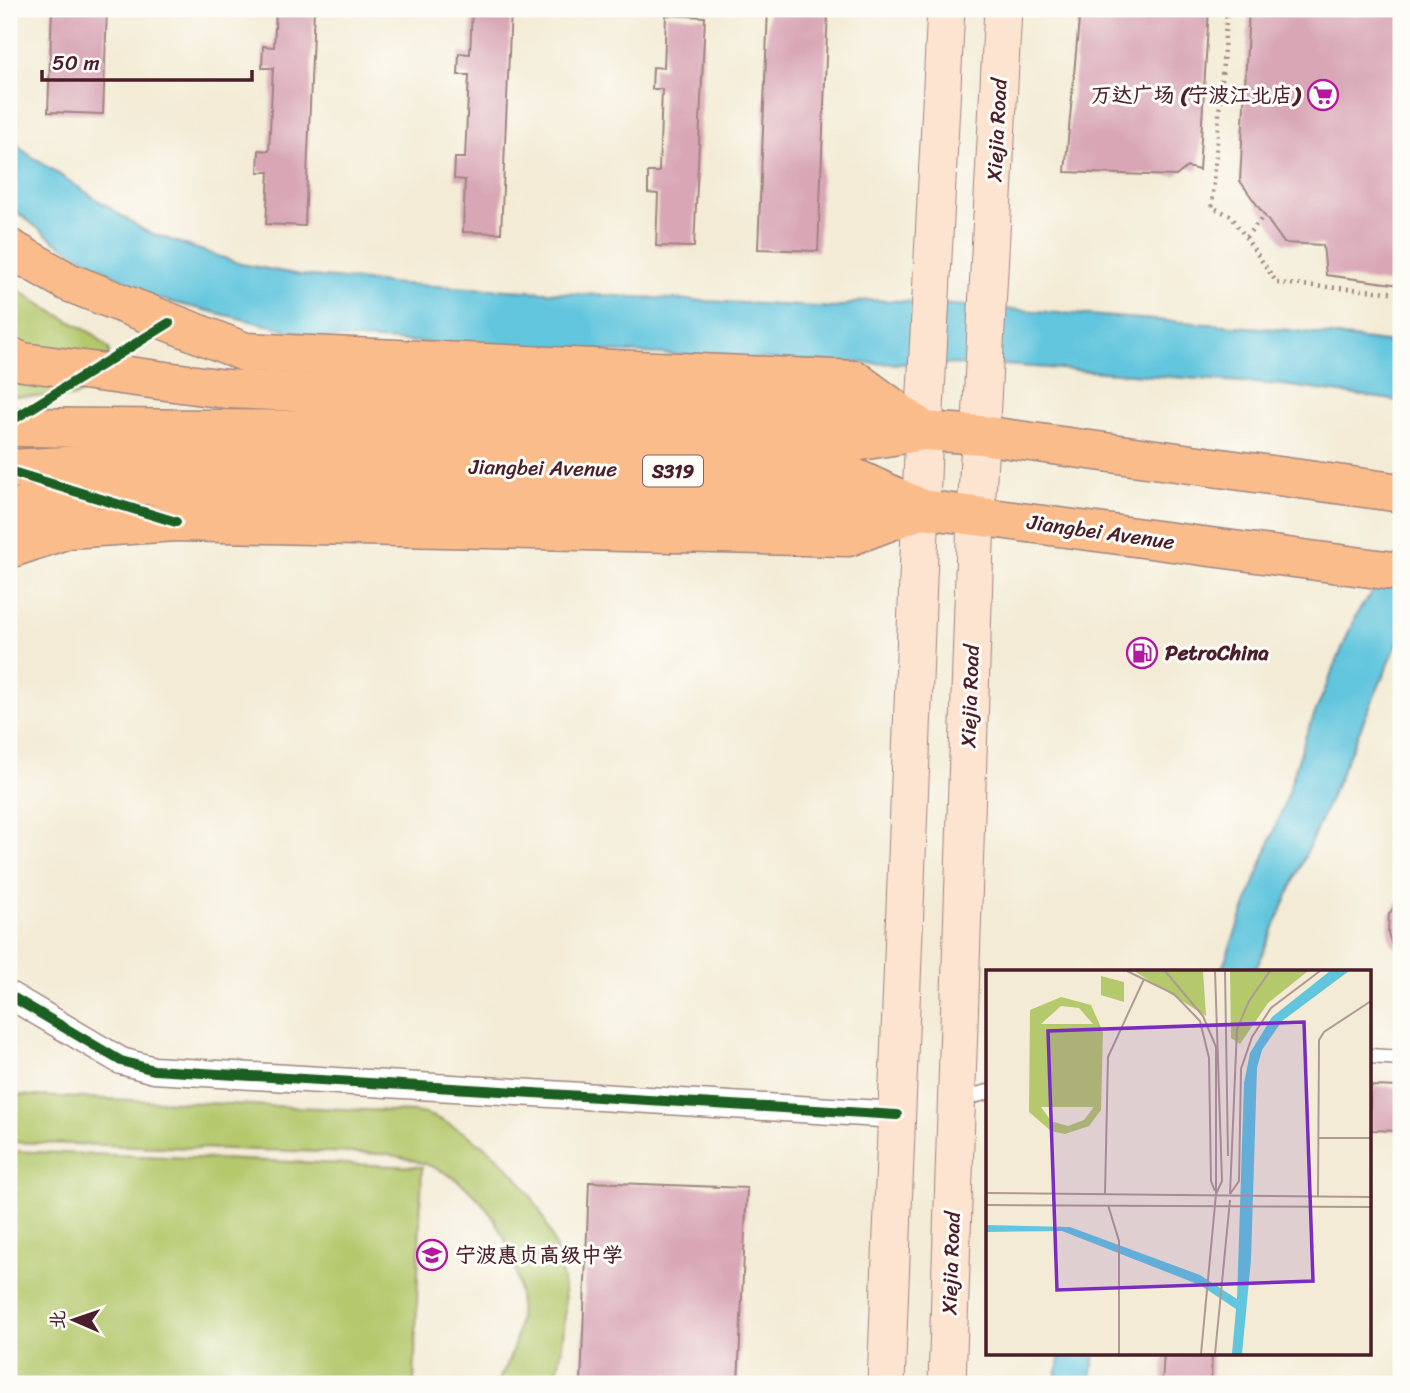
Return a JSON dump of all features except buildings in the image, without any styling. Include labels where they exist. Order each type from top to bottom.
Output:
[{"type":"main road","points":[[886,1384],[924,430],[946,9]]},
{"type":"main road","name":"Xiejia Road","points":[[947,1384],[972,1096],[976,515],[1003,9]]},
{"type":"main road","points":[[9,248],[68,282],[245,352],[855,380],[924,430]]},
{"type":"main road","points":[[9,356],[23,362],[226,389],[845,415],[924,430]]},
{"type":"main road","name":"Jiangbei Avenue","points":[[9,428],[320,430],[854,442],[924,430],[981,433],[1388,491]]},
{"type":"main road","name":"Jiangbei Avenue","points":[[9,469],[198,459],[848,475],[922,509],[1401,572]]},
{"type":"main road","points":[[9,514],[28,504],[116,484],[922,509]]},
{"type":"main road","points":[[9,550],[68,529],[176,522],[848,537],[922,509]]},
{"type":"street","points":[[9,995],[121,1061],[153,1070],[897,1115]]},
{"type":"lane","points":[[1372,1056],[1401,1058]]},
{"type":"path","points":[[1227,9],[1212,207],[1231,216],[1277,283],[1401,293]]},
{"type":"path","points":[[1246,237],[1264,215]]},
{"type":"green space","points":[[9,284],[95,335],[109,350],[109,367],[93,386],[74,397],[9,396]]},
{"type":"green space","points":[[9,1096],[414,1112],[451,1125],[488,1150],[511,1170],[544,1219],[555,1247],[565,1306],[560,1355],[552,1384],[496,1384],[510,1356],[518,1326],[519,1295],[514,1265],[503,1236],[487,1209],[466,1187],[440,1170],[388,1154],[9,1142]]},
{"type":"green space","points":[[9,1151],[422,1167],[414,1384],[9,1384]]},
{"type":"water","points":[[9,137],[25,152],[145,231],[241,264],[300,275],[399,284],[835,308],[866,300],[899,301],[1288,330],[1401,344],[1401,401],[1283,385],[1005,365],[848,363],[317,337],[155,298],[57,243],[9,206]]},
{"type":"water","points":[[1401,550],[1401,635],[1255,970],[1221,970],[1285,802],[1306,735],[1356,615]]},
{"type":"water","points":[[1060,1354],[1095,1354],[1090,1384],[1055,1384]]},
{"type":"cycle path","points":[[9,422],[169,323]]},
{"type":"cycle path","points":[[9,471],[176,522]]},
{"type":"cycle path","points":[[9,995],[121,1061],[154,1070],[897,1115]]},
{"type":"place","name":"万达广场 (宁波江北店)","points":[[1323,95]]},
{"type":"place","name":"PetroChina","points":[[1142,653]]},
{"type":"place","name":"宁波惠贞高级中学","points":[[432,1255]]}]
